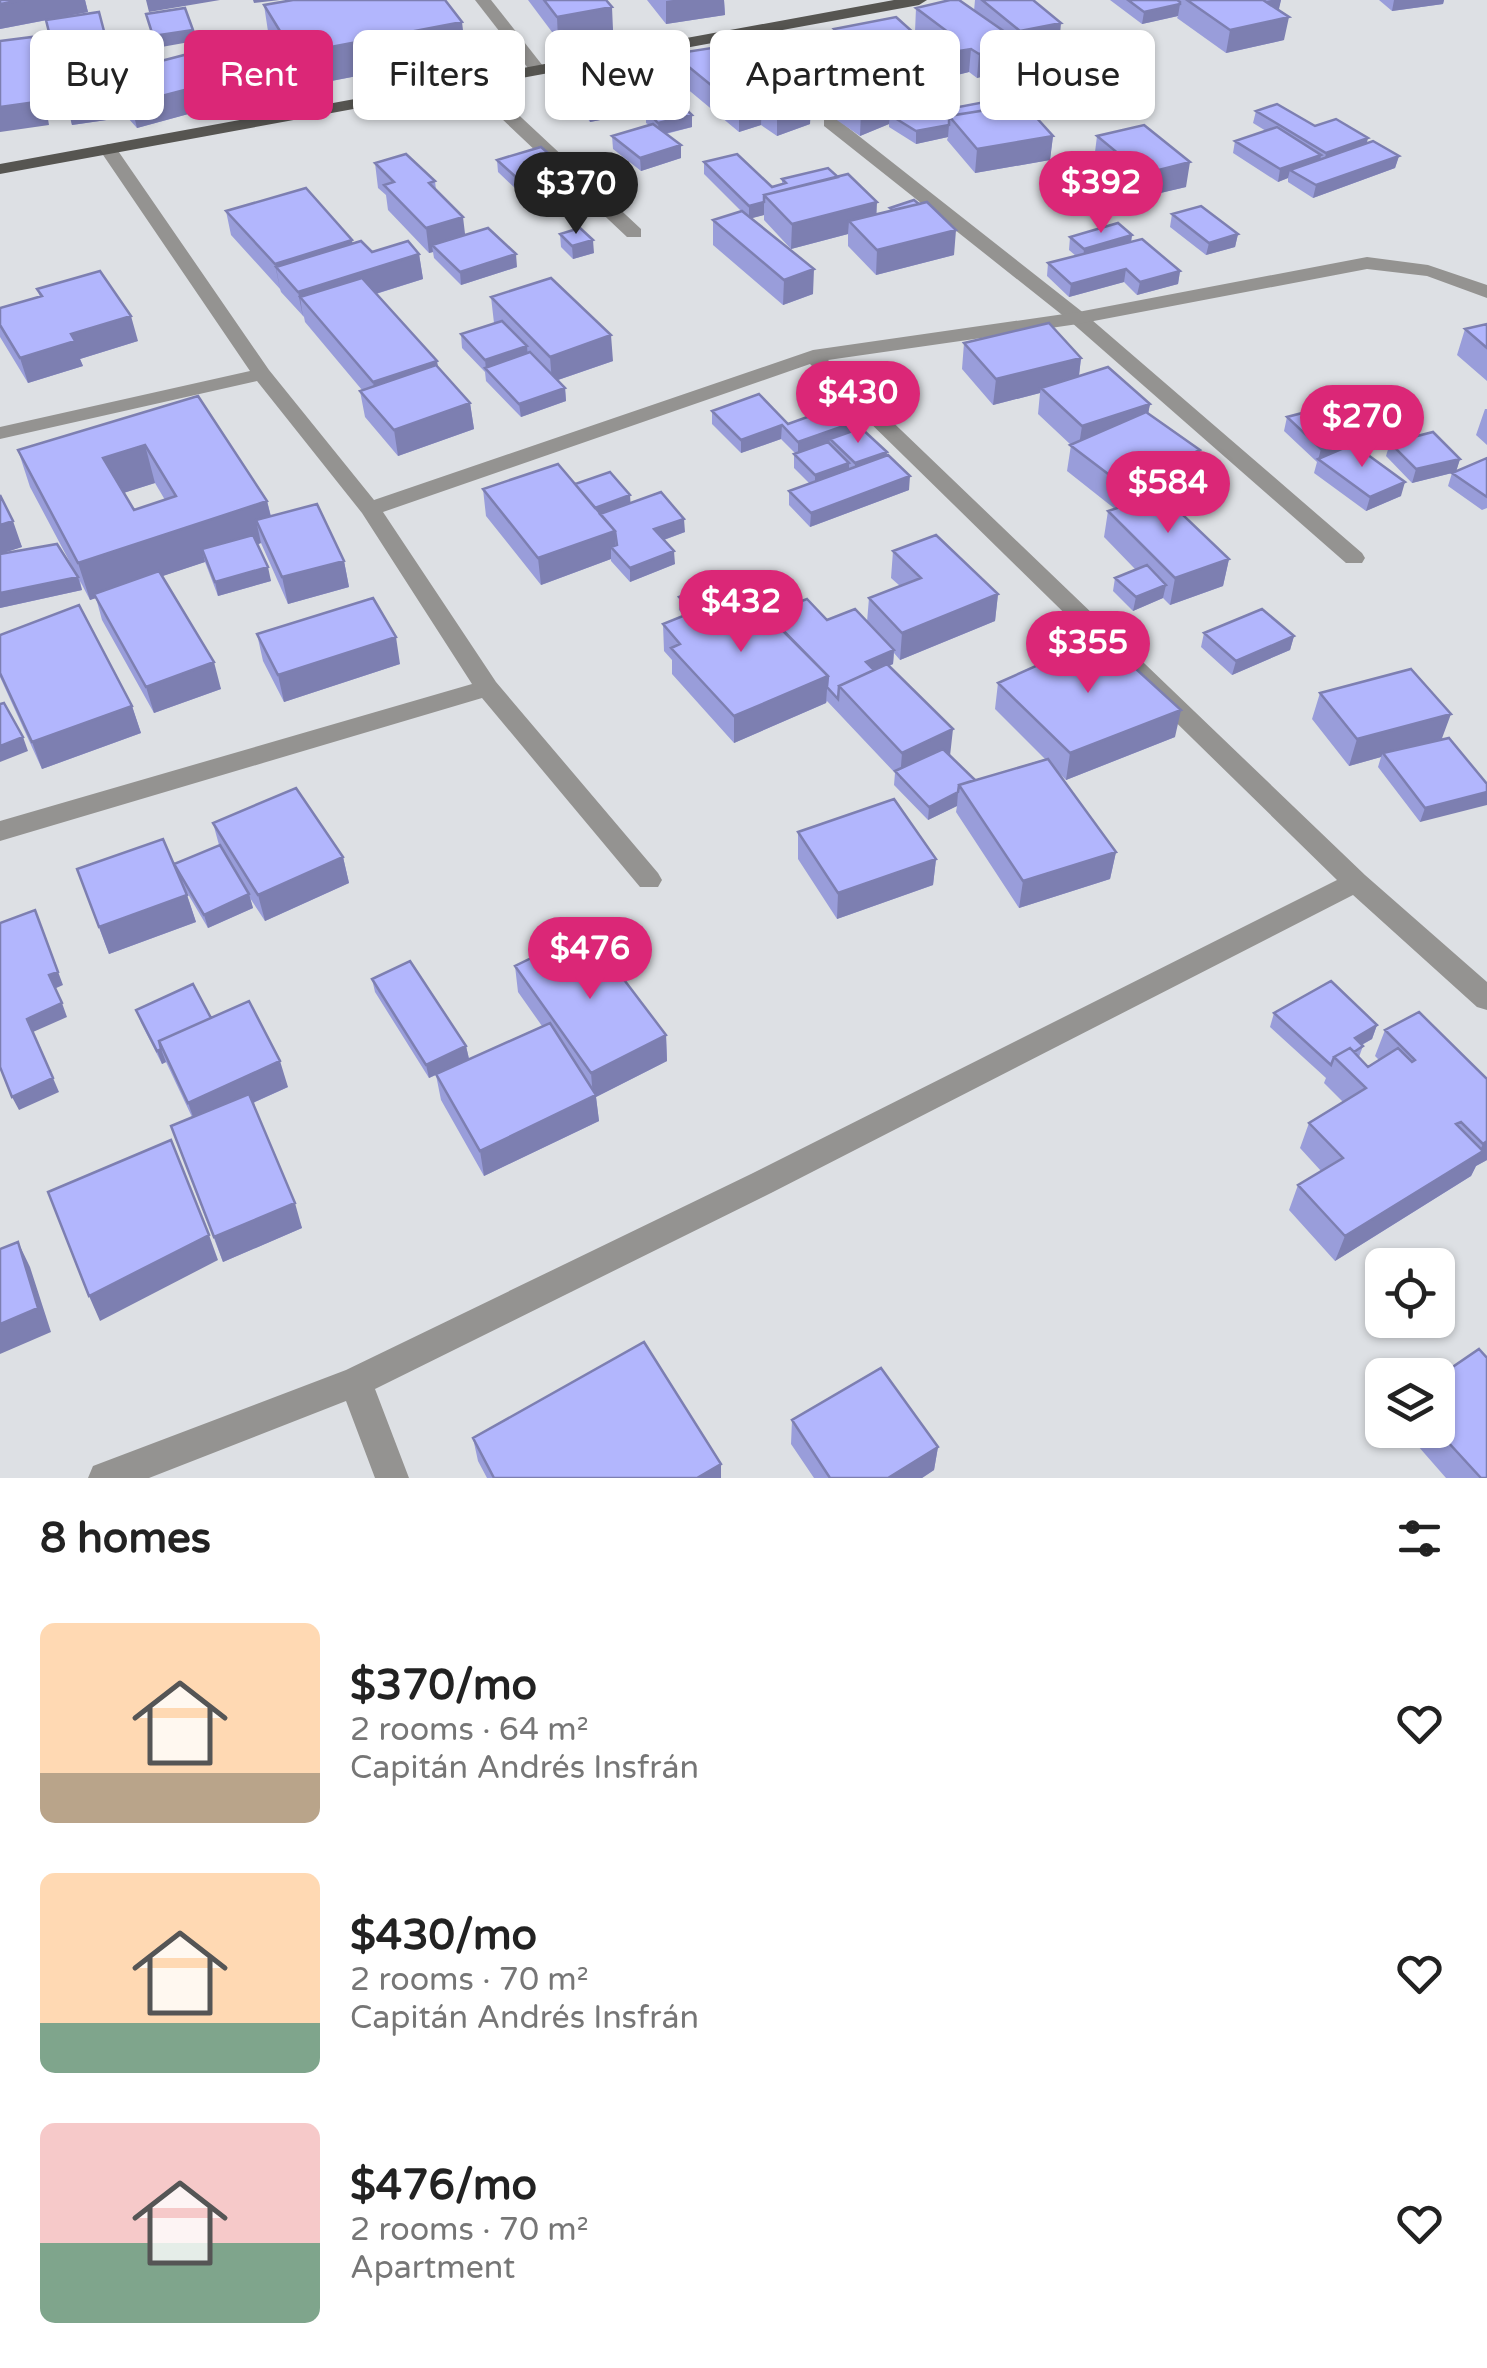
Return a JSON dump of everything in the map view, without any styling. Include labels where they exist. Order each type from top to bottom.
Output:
[{"type":"main road","points":[[525,71],[919,0]]},
{"type":"main road","points":[[0,170],[353,103]]},
{"type":"street","points":[[483,0],[537,69]]},
{"type":"street","points":[[514,120],[634,233]]},
{"type":"street","points":[[830,122],[1078,318],[1354,558]]},
{"type":"street","points":[[108,149],[262,374],[370,509],[487,688],[649,880]]},
{"type":"street","points":[[370,509],[813,356],[1078,318],[1367,262],[1415,266],[1460,278],[1487,292]]},
{"type":"street","points":[[813,356],[1356,882],[1487,999]]},
{"type":"street","points":[[0,434],[262,374]]},
{"type":"street","points":[[0,831],[487,688]]},
{"type":"street","points":[[104,1478],[356,1382],[780,1174],[1356,882]]},
{"type":"street","points":[[356,1382],[392,1478]]},
{"type":"building","points":[[293,0],[445,0],[462,22],[420,30],[353,30],[353,43],[333,47],[333,30],[279,30],[264,5]]},
{"type":"building","points":[[544,0],[606,0],[612,7],[557,17]]},
{"type":"building","points":[[959,0],[1002,30],[980,30],[980,54],[971,49],[960,51],[960,30],[945,30],[916,8]]},
{"type":"building","points":[[982,0],[1033,0],[1061,23],[1019,30]]},
{"type":"building","points":[[1128,0],[1177,0],[1180,4],[1144,12]]},
{"type":"building","points":[[1187,0],[1263,0],[1289,17],[1230,30]]},
{"type":"building","points":[[185,8],[193,30],[164,34],[164,30],[151,30],[146,14]]},
{"type":"building","points":[[99,12],[104,30],[48,30],[46,20]]},
{"type":"building","points":[[896,17],[911,30],[835,30]]},
{"type":"building","points":[[30,37],[30,103],[0,107],[0,41]]},
{"type":"building","points":[[710,48],[710,84],[690,68],[690,51]]},
{"type":"building","points":[[184,55],[184,90],[164,95],[164,60]]},
{"type":"building","points":[[980,103],[980,111],[960,114],[960,107]]},
{"type":"building","points":[[1277,104],[1315,126],[1336,119],[1368,138],[1326,153],[1256,111]]},
{"type":"building","points":[[980,111],[980,120],[1038,120],[1053,136],[977,149],[952,120],[960,120],[960,114]]},
{"type":"building","points":[[898,120],[949,120],[949,125],[916,131]]},
{"type":"building","points":[[653,124],[681,145],[640,158],[612,136]]},
{"type":"building","points":[[1144,125],[1190,162],[1143,174],[1097,136]]},
{"type":"building","points":[[1277,127],[1321,155],[1280,169],[1235,141]]},
{"type":"building","points":[[1373,141],[1399,156],[1316,185],[1290,170]]},
{"type":"building","points":[[541,147],[562,165],[517,178],[497,160]]},
{"type":"building","points":[[406,154],[435,181],[429,183],[463,217],[426,228],[384,185],[394,182],[375,163]]},
{"type":"building","points":[[737,154],[772,187],[786,183],[782,179],[828,168],[838,177],[764,195],[764,202],[749,206],[704,162]]},
{"type":"building","points":[[848,174],[877,202],[792,224],[764,195]]},
{"type":"building","points":[[306,188],[352,240],[275,264],[226,211]]},
{"type":"building","points":[[914,200],[919,204],[890,208]]},
{"type":"building","points":[[927,202],[956,230],[877,250],[849,221]]},
{"type":"building","points":[[1201,206],[1238,234],[1209,243],[1172,214]]},
{"type":"building","points":[[742,211],[814,269],[784,280],[713,220]]},
{"type":"building","points":[[1118,223],[1132,235],[1084,249],[1070,237]]},
{"type":"building","points":[[488,228],[516,254],[460,272],[432,245]]},
{"type":"building","points":[[580,228],[593,240],[572,246],[560,234]]},
{"type":"building","points":[[1142,239],[1180,271],[1140,282],[1126,269],[1071,284],[1048,263]]},
{"type":"building","points":[[361,241],[372,252],[408,241],[419,254],[298,292],[276,267]]},
{"type":"building","points":[[100,271],[131,316],[71,334],[75,341],[20,358],[0,325],[0,308],[42,296],[37,289]]},
{"type":"building","points":[[362,278],[437,361],[373,382],[300,297]]},
{"type":"building","points":[[551,278],[611,335],[550,357],[491,297]]},
{"type":"building","points":[[502,321],[527,346],[485,360],[461,334]]},
{"type":"building","points":[[1049,323],[1081,358],[996,379],[964,343]]},
{"type":"building","points":[[1487,324],[1487,348],[1465,329]]},
{"type":"building","points":[[530,352],[565,388],[519,404],[485,368]]},
{"type":"building","points":[[436,365],[470,403],[394,430],[360,391]]},
{"type":"building","points":[[1108,367],[1150,404],[1082,426],[1041,388]]},
{"type":"building","points":[[759,394],[788,424],[838,406],[855,422],[798,442],[782,425],[741,440],[712,411]]},
{"type":"building","points":[[198,396],[267,501],[78,563],[18,450]],"holes":[[[145,445],[176,496],[134,510],[103,458]]]},
{"type":"building","points":[[1337,404],[1370,434],[1321,449],[1287,417]]},
{"type":"building","points":[[1146,412],[1200,450],[1124,486],[1070,445]]},
{"type":"building","points":[[861,428],[887,452],[855,463],[830,439]]},
{"type":"building","points":[[1433,432],[1460,459],[1416,469],[1390,443]]},
{"type":"building","points":[[828,442],[849,463],[815,475],[794,454]]},
{"type":"building","points":[[1353,444],[1405,482],[1370,497],[1318,459]]},
{"type":"building","points":[[888,455],[910,476],[811,513],[789,491]]},
{"type":"building","points":[[1487,458],[1487,497],[1452,473]]},
{"type":"building","points":[[558,464],[615,531],[538,558],[483,489]]},
{"type":"building","points":[[610,472],[630,495],[595,508],[575,484]]},
{"type":"building","points":[[661,492],[684,519],[654,529],[674,551],[630,568],[611,547],[617,545],[615,531],[600,514]]},
{"type":"building","points":[[1161,494],[1229,559],[1175,578],[1108,511]]},
{"type":"building","points":[[0,495],[13,521],[0,525]]},
{"type":"building","points":[[317,504],[344,561],[282,577],[256,520]]},
{"type":"building","points":[[253,535],[268,567],[215,582],[202,549]]},
{"type":"building","points":[[936,535],[998,594],[902,633],[869,598],[921,578],[893,551]]},
{"type":"building","points":[[57,544],[78,577],[0,593],[0,554]]},
{"type":"building","points":[[1147,565],[1166,585],[1136,597],[1115,578]]},
{"type":"building","points":[[159,571],[214,662],[146,687],[94,594]]},
{"type":"building","points":[[730,576],[751,598],[741,602],[735,595],[693,612],[679,597]]},
{"type":"building","points":[[735,595],[745,606],[736,609],[744,617],[762,610],[828,676],[734,716],[671,648],[680,644],[663,624]]},
{"type":"building","points":[[373,598],[396,637],[278,675],[257,634]]},
{"type":"building","points":[[807,599],[827,620],[855,609],[894,650],[866,662],[874,670],[839,686],[838,699],[827,687],[828,676],[767,614]]},
{"type":"building","points":[[79,605],[132,706],[32,742],[0,673],[0,635]]},
{"type":"building","points":[[1262,609],[1294,636],[1236,661],[1204,633]]},
{"type":"building","points":[[1101,637],[1181,710],[1070,753],[998,683]]},
{"type":"building","points":[[887,664],[953,729],[902,753],[839,686]]},
{"type":"building","points":[[1411,669],[1451,714],[1357,739],[1320,693]]},
{"type":"building","points":[[4,703],[23,737],[0,746],[0,704]]},
{"type":"building","points":[[1449,738],[1487,784],[1487,792],[1425,808],[1383,753]]},
{"type":"building","points":[[943,749],[975,780],[959,785],[958,792],[929,807],[895,771]]},
{"type":"building","points":[[1048,759],[1116,852],[1023,881],[959,785]]},
{"type":"building","points":[[296,788],[343,857],[258,895],[213,823]]},
{"type":"building","points":[[894,799],[936,859],[838,893],[798,832]]},
{"type":"building","points":[[163,839],[187,895],[99,927],[77,869]]},
{"type":"building","points":[[220,845],[249,894],[204,915],[174,864]]},
{"type":"building","points":[[35,910],[58,972],[49,975],[62,1003],[27,1019],[53,1078],[12,1097],[0,1067],[0,923]]},
{"type":"building","points":[[587,931],[666,1035],[591,1073],[515,966]]},
{"type":"building","points":[[410,961],[466,1046],[426,1065],[372,979]]},
{"type":"building","points":[[1331,981],[1377,1025],[1355,1038],[1363,1046],[1334,1057],[1331,1065],[1274,1013]]},
{"type":"building","points":[[193,984],[211,1018],[159,1041],[161,1049],[157,1051],[136,1010]]},
{"type":"building","points":[[249,1001],[280,1061],[188,1103],[159,1041]]},
{"type":"building","points":[[1419,1012],[1487,1079],[1487,1141],[1483,1144],[1461,1122],[1456,1124],[1483,1151],[1345,1236],[1298,1185],[1343,1158],[1309,1123],[1366,1088],[1334,1057],[1350,1048],[1368,1067],[1398,1048],[1412,1062],[1415,1060],[1385,1030]]},
{"type":"building","points":[[550,1023],[596,1095],[480,1151],[436,1074]]},
{"type":"building","points":[[249,1094],[295,1203],[214,1237],[171,1126]]},
{"type":"building","points":[[171,1140],[209,1235],[89,1296],[48,1192]]},
{"type":"building","points":[[18,1242],[38,1308],[0,1324],[0,1249]]},
{"type":"building","points":[[644,1342],[721,1464],[697,1478],[494,1478],[473,1438]]},
{"type":"building","points":[[1479,1349],[1487,1358],[1487,1478],[1481,1478],[1454,1448],[1455,1365]]},
{"type":"building","points":[[881,1368],[938,1447],[888,1478],[830,1478],[792,1420]]}]
